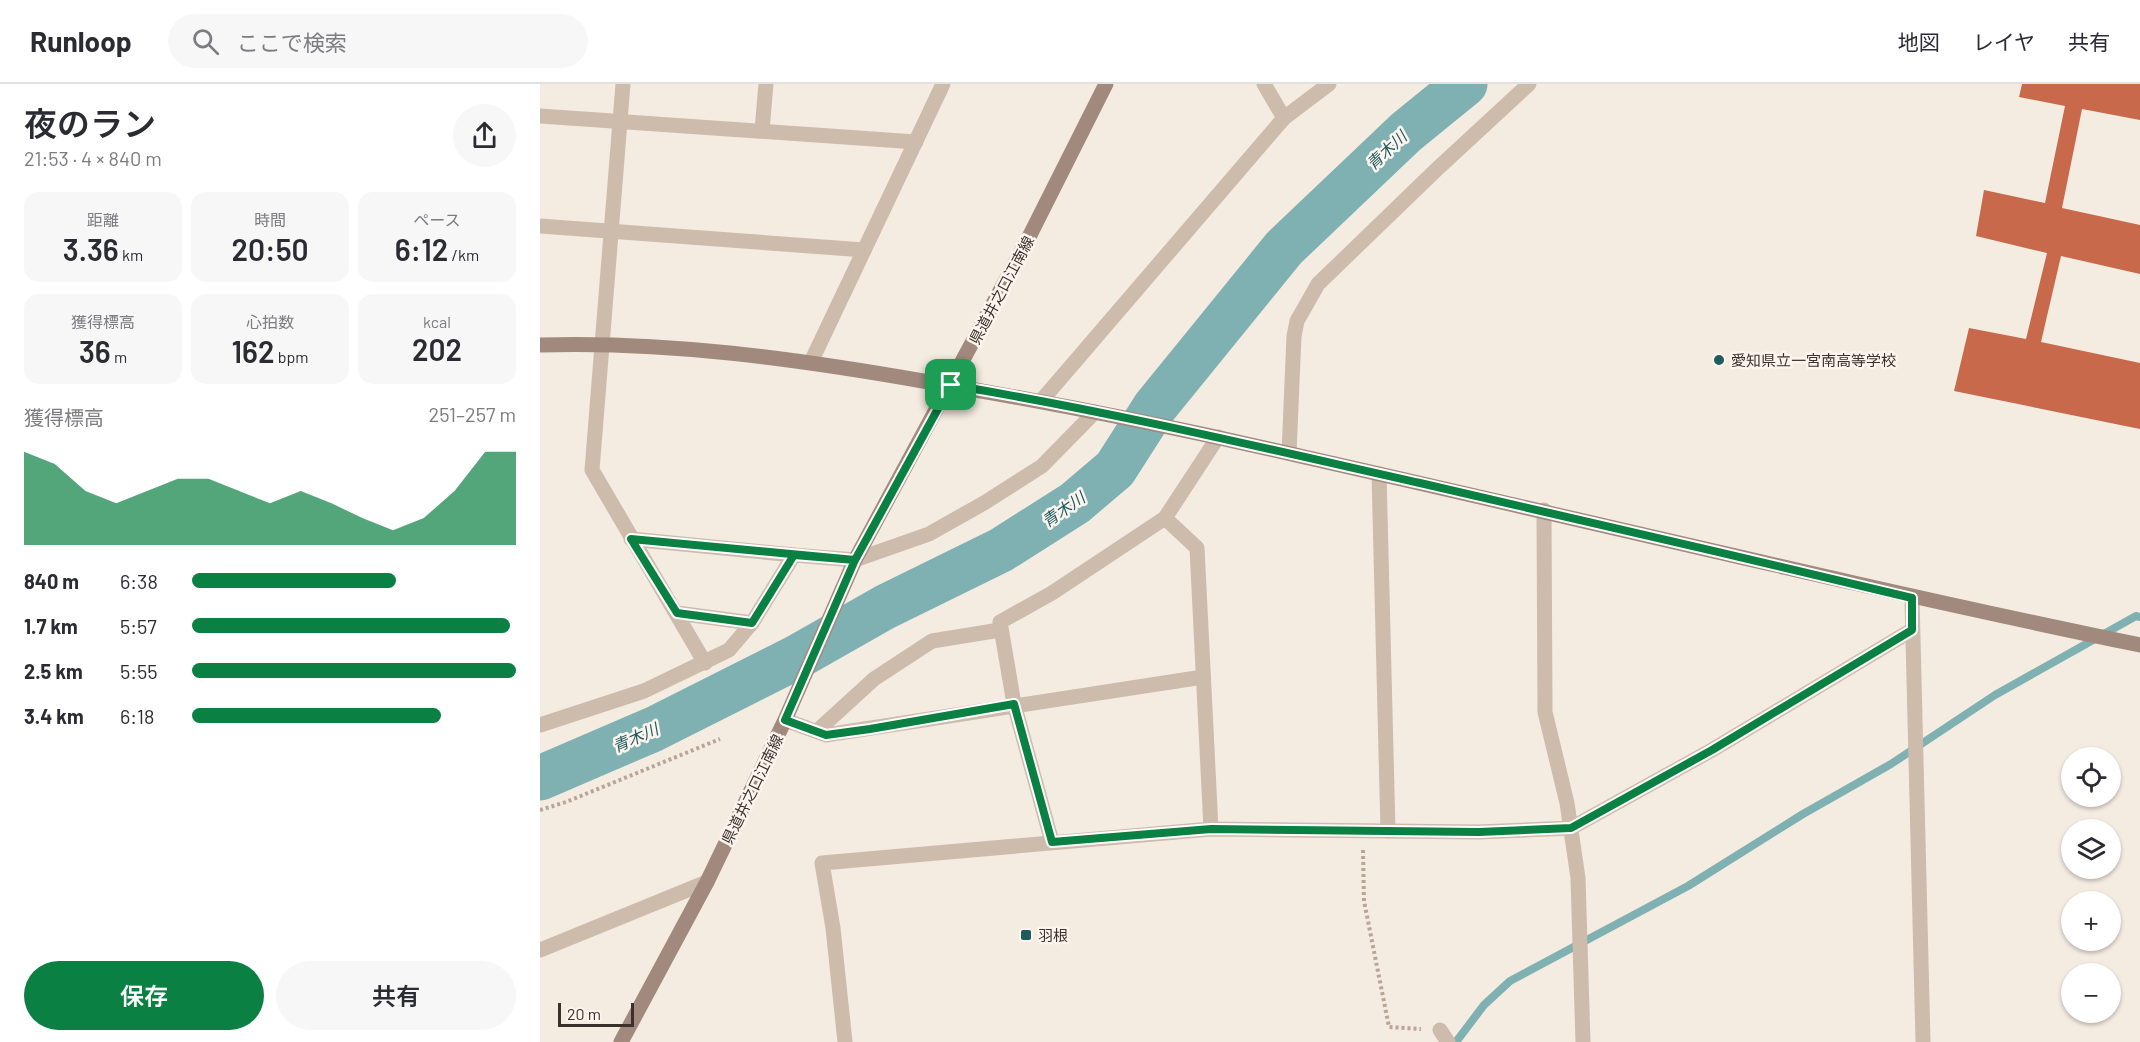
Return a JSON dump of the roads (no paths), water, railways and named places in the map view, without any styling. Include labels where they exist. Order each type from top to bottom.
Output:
[{"type":"street","points":[[623,84],[592,470],[705,663]]},
{"type":"street","points":[[762,130],[766,84]]},
{"type":"street","points":[[811,362],[943,84]]},
{"type":"street","name":"県道井之口江南線","points":[[621,1042],[707,882],[785,720],[854,562],[951,385],[1106,84]]},
{"type":"street","points":[[1264,84],[1284,118]]},
{"type":"street","points":[[1042,400],[1284,118],[1329,84]]},
{"type":"street","points":[[1289,453],[1294,336],[1297,321],[1318,284],[1529,84]]},
{"type":"street","points":[[540,117],[916,142]]},
{"type":"street","points":[[540,226],[864,250]]},
{"type":"street","points":[[540,345],[601,343],[811,362],[1042,400],[1544,510],[1912,598],[2140,645]]},
{"type":"street","points":[[631,539],[854,562],[929,534],[984,503],[1042,466],[1095,412]]},
{"type":"street","points":[[1052,842],[1014,704],[999,622],[1052,593],[1165,518],[1218,437]]},
{"type":"street","points":[[1379,474],[1388,831]]},
{"type":"street","points":[[1544,510],[1545,712],[1571,828],[1578,878],[1583,1042]]},
{"type":"street","points":[[1165,518],[1197,548],[1211,829]]},
{"type":"street","points":[[540,725],[644,692],[729,650],[752,623],[794,555]]},
{"type":"street","points":[[1912,598],[1923,1042]]},
{"type":"street","points":[[677,613],[752,623]]},
{"type":"street","points":[[817,731],[874,679],[932,641],[1000,630]]},
{"type":"street","points":[[845,1042],[833,928],[822,863],[1211,829],[1479,832],[1571,828],[1712,750],[1912,630]]},
{"type":"street","points":[[785,720],[826,735],[1014,704],[1203,677]]},
{"type":"street","points":[[540,950],[707,882]]},
{"type":"waterway","name":"青木川","points":[[540,778],[654,729],[797,657],[885,607],[1001,550],[1075,503],[1115,469],[1154,408],[1284,248],[1406,132],[1465,84]]},
{"type":"waterway","points":[[1456,1042],[1484,1005],[1510,981],[1688,886],[1803,814],[1891,764],[1995,695],[2136,616],[2140,617]]},
{"type":"place","name":"愛知県立一宮南高等学校","points":[[1719,360]]},
{"type":"place","name":"羽根","points":[[1026,935]]}]
